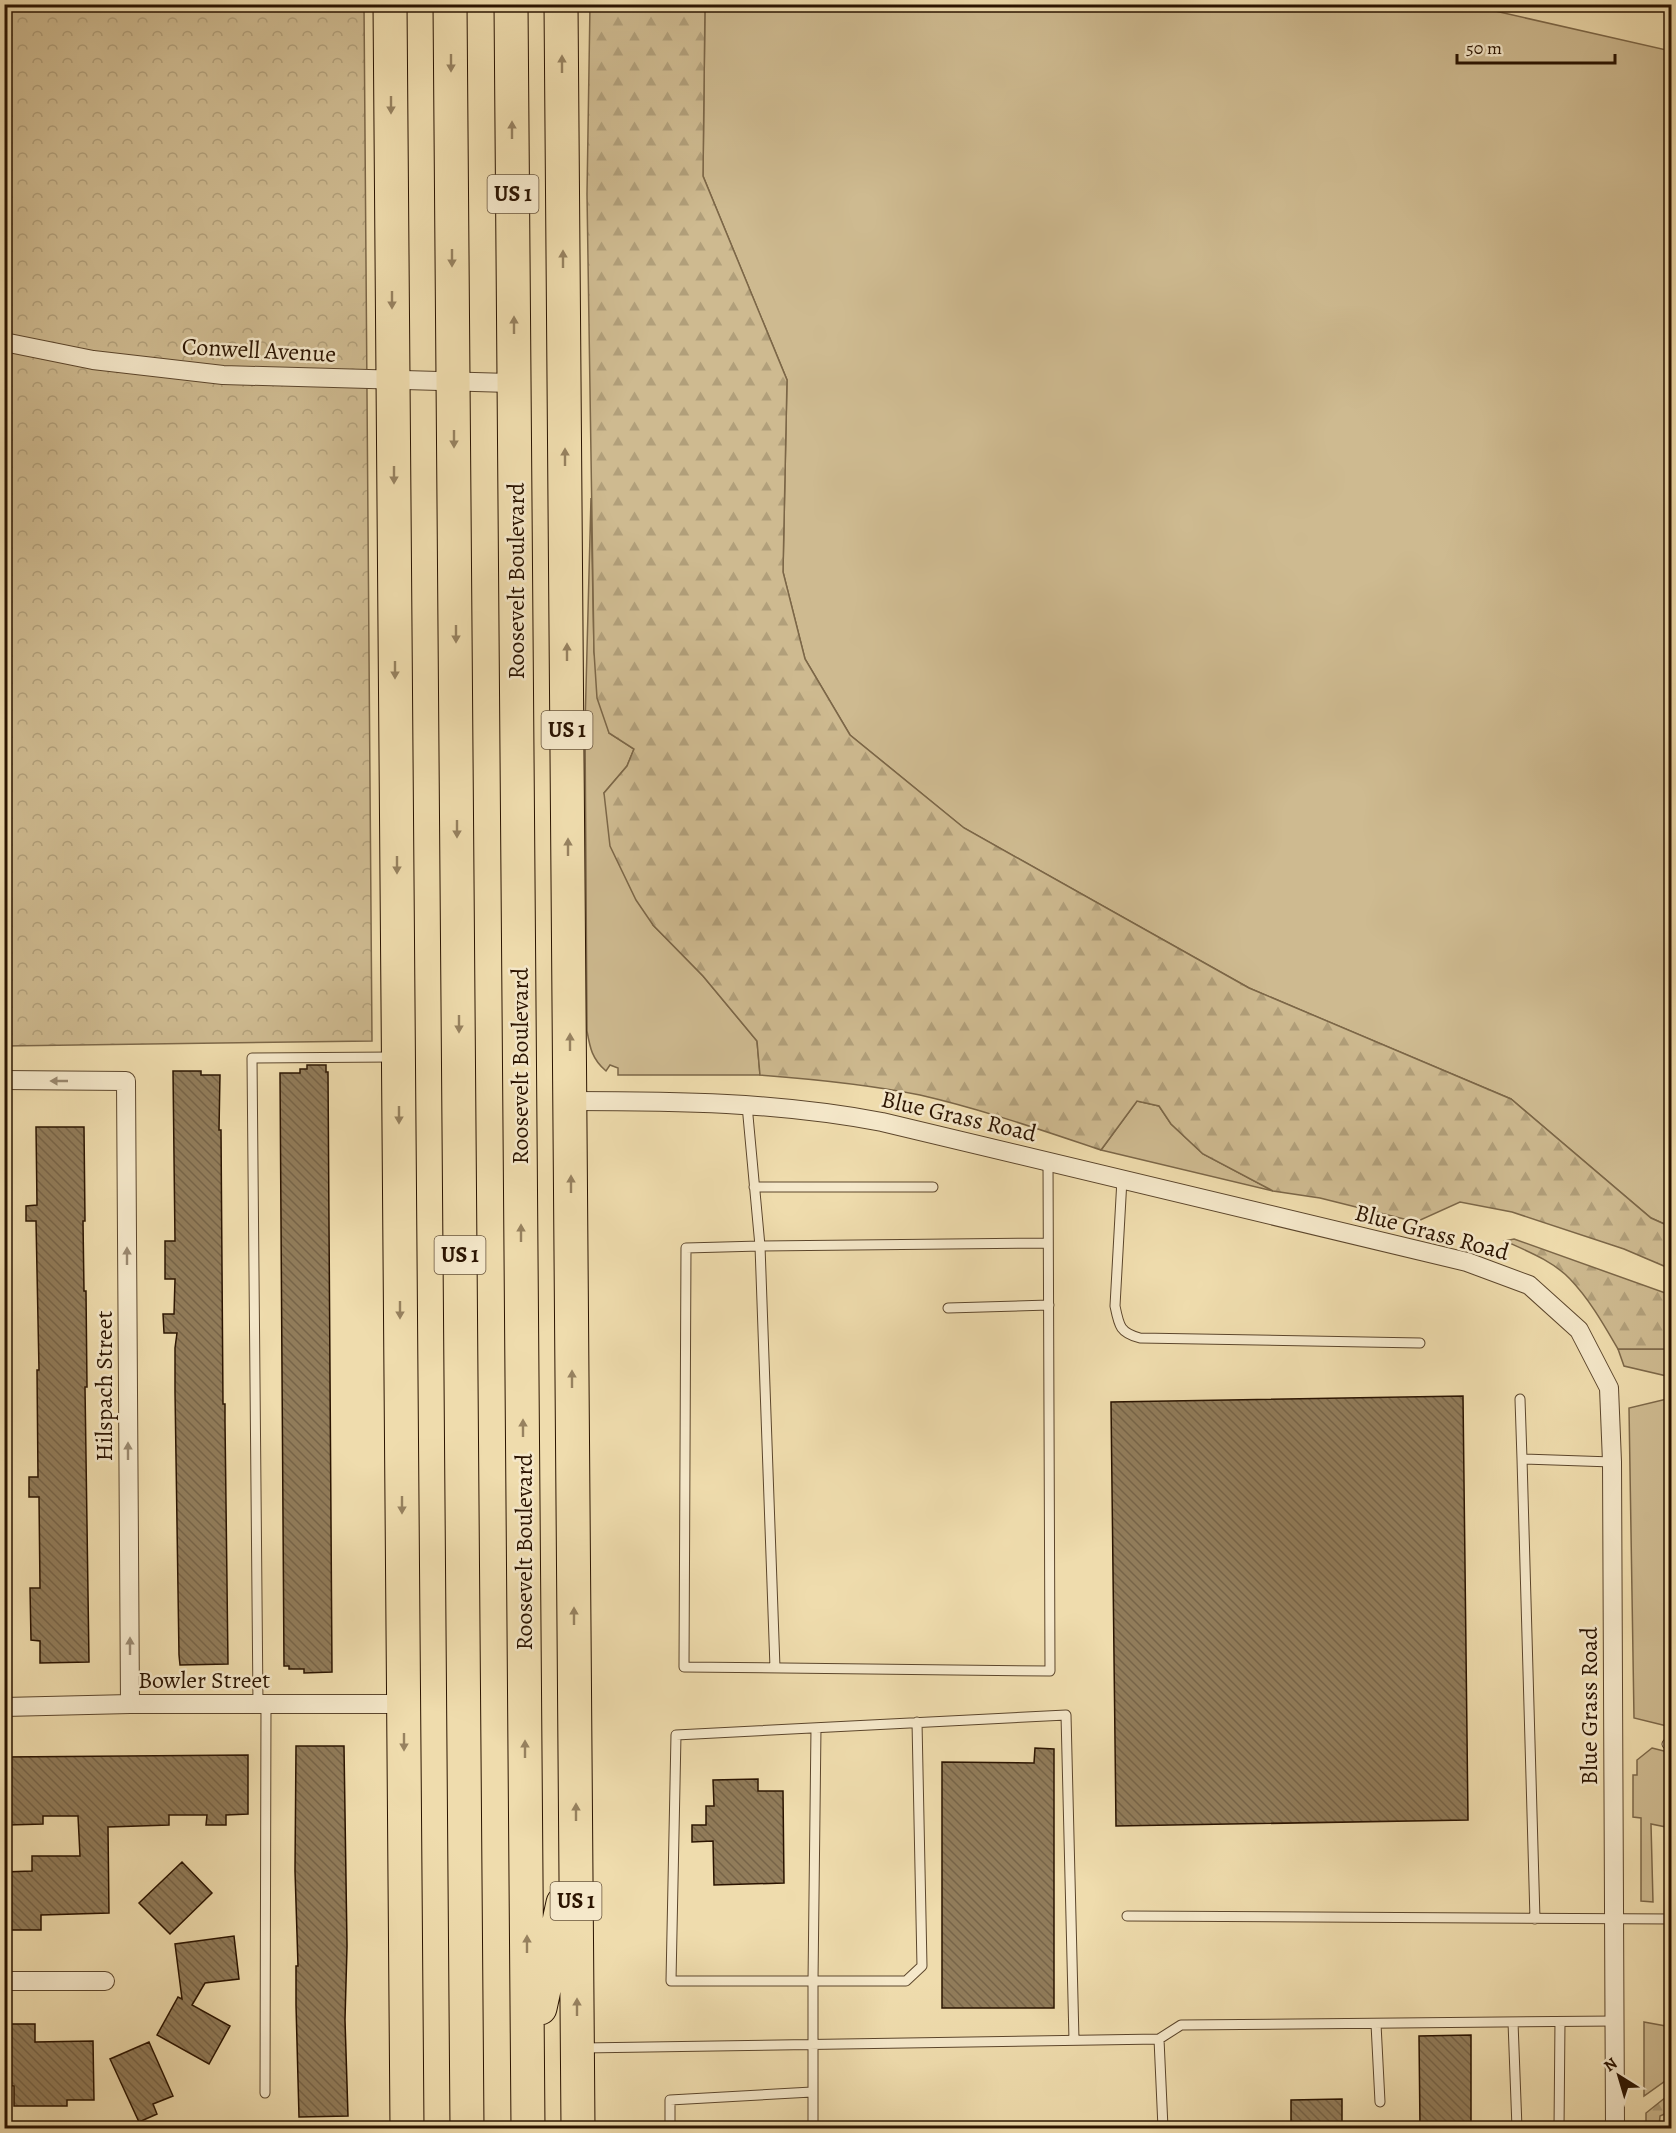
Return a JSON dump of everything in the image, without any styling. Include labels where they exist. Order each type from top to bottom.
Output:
[{"type":"highway","name":"US 1","points":[[450,4],[467,2128]]},
{"type":"highway","name":"Roosevelt Boulevard","points":[[511,4],[528,2128]]},
{"type":"highway","name":"Roosevelt Boulevard","points":[[561,4],[578,2128]]},
{"type":"highway","name":"US 1","points":[[391,9],[407,2128]]},
{"type":"highway","points":[[528,2065],[576,1845]]},
{"type":"street","name":"Conwell Avenue","points":[[4,342],[93,360],[223,375],[514,383]]},
{"type":"street","name":"Hilspach Street","points":[[4,1080],[126,1081],[130,1704]]},
{"type":"street","name":"Blue Grass Road","points":[[570,1101],[681,1101],[747,1105],[826,1112],[882,1122],[1467,1262],[1529,1285],[1579,1330],[1609,1388],[1612,1462],[1615,2128]]},
{"type":"street","name":"Bowler Street","points":[[4,1707],[130,1704],[403,1704]]},
{"type":"street","points":[[4,1981],[105,1981]]},
{"type":"lane","points":[[265,2093],[262,1704],[252,1059],[398,1056]]},
{"type":"lane","points":[[747,1105],[760,1246],[775,1668]]},
{"type":"lane","points":[[1048,1162],[1050,1671],[684,1667],[686,1248],[1048,1243]]},
{"type":"lane","points":[[1122,1179],[1115,1306],[1119,1324],[1127,1335],[1140,1338],[1420,1343]]},
{"type":"lane","points":[[754,1188],[933,1187]]},
{"type":"lane","points":[[948,1308],[1049,1305]]},
{"type":"lane","points":[[1520,1399],[1535,1919]]},
{"type":"lane","points":[[1522,1459],[1612,1462]]},
{"type":"lane","points":[[917,1722],[922,1966],[906,1981],[671,1982],[675,1735],[917,1722],[1066,1715],[1074,2040]]},
{"type":"lane","points":[[813,2128],[816,1728]]},
{"type":"lane","points":[[1127,1916],[1614,1920],[1671,1918]]},
{"type":"lane","points":[[577,2048],[1159,2039],[1181,2025],[1615,2021]]},
{"type":"lane","points":[[1513,2022],[1517,2128]]},
{"type":"lane","points":[[1559,2128],[1560,2022]]},
{"type":"lane","points":[[1376,2024],[1380,2102]]},
{"type":"lane","points":[[1159,2039],[1163,2128]]},
{"type":"lane","points":[[670,2128],[670,2100],[812,2092]]},
{"type":"green space","points":[[1464,4],[1671,51],[1671,1227],[1651,1218],[1511,1099],[1249,988],[964,828],[850,735],[805,659],[783,572],[787,380],[703,176],[705,5]]},
{"type":"green space","points":[[4,5],[364,5],[372,1041],[5,1046]]},
{"type":"green space","points":[[590,5],[705,5],[703,176],[787,380],[783,572],[805,659],[850,735],[964,828],[1249,988],[1511,1099],[1651,1218],[1671,1227],[1671,1269],[1624,1249],[1512,1212],[1460,1202],[1416,1222],[1320,1198],[1273,1191],[1203,1154],[1171,1124],[1159,1106],[1137,1101],[1101,1150],[988,1113],[920,1095],[840,1082],[760,1075],[757,1041],[703,976],[653,925],[636,900],[610,846],[604,793],[627,766],[634,749],[609,733],[597,698],[594,652],[587,194]]},
{"type":"green space","points":[[591,498],[594,652],[609,733],[634,749],[627,766],[604,793],[653,925],[703,976],[757,1041],[760,1075],[618,1075],[618,1068],[610,1065],[606,1071],[601,1067],[591,1048],[587,1031],[585,726]]},
{"type":"green space","points":[[1137,1101],[1159,1106],[1171,1124],[1203,1154],[1273,1191],[1101,1150]]},
{"type":"green space","points":[[1514,1239],[1671,1295],[1671,1352],[1664,1349],[1618,1349],[1590,1304],[1570,1279],[1548,1262],[1505,1241]]},
{"type":"green space","points":[[1618,1349],[1664,1349],[1671,1352],[1671,1377],[1624,1366]]},
{"type":"green space","points":[[1672,1398],[1671,1727],[1634,1718],[1629,1408]]},
{"type":"green space","points":[[1652,1748],[1672,1753],[1671,1828],[1651,1824],[1653,1902],[1641,1901],[1641,1818],[1633,1817],[1633,1775],[1637,1775],[1637,1760]]},
{"type":"green space","points":[[1644,2022],[1671,2027],[1672,2076],[1644,2096]]},
{"type":"green space","points":[[1671,2093],[1671,2111],[1660,2116],[1659,2127],[1646,2127],[1646,2113]]},
{"type":"building","points":[[307,1065],[326,1065],[326,1072],[328,1072],[332,1672],[304,1673],[304,1669],[289,1669],[289,1666],[284,1666],[280,1073],[300,1073],[300,1069],[307,1069]]},
{"type":"building","points":[[173,1071],[201,1071],[201,1075],[220,1075],[228,1664],[180,1665],[179,1655],[175,1392],[177,1333],[164,1333],[163,1314],[174,1314],[175,1279],[165,1279],[165,1241],[175,1241]]},
{"type":"building","points":[[36,1127],[84,1127],[85,1221],[83,1221],[84,1291],[86,1291],[89,1662],[40,1663],[40,1641],[31,1640],[30,1588],[40,1588],[39,1497],[29,1497],[29,1477],[38,1477],[37,1370],[39,1370],[36,1221],[26,1221],[26,1206],[37,1205]]},
{"type":"building","points":[[1463,1396],[1468,1820],[1116,1826],[1111,1402]]},
{"type":"building","points":[[296,1746],[344,1746],[347,1946],[345,2020],[348,2116],[299,2117],[296,2005],[296,1966],[298,1966],[295,1871]]},
{"type":"building","points":[[1035,1748],[1054,1749],[1054,2008],[942,2008],[942,1762],[1034,1763]]},
{"type":"building","points":[[248,1755],[248,1814],[226,1815],[226,1825],[206,1825],[207,1815],[169,1815],[169,1825],[108,1827],[109,1913],[41,1915],[41,1930],[4,1930],[4,1872],[32,1871],[32,1856],[80,1856],[78,1816],[43,1816],[43,1824],[8,1825],[8,1817],[4,1817],[4,1757]]},
{"type":"building","points":[[758,1779],[758,1791],[783,1791],[784,1883],[714,1885],[713,1841],[692,1842],[692,1825],[706,1825],[706,1806],[714,1806],[713,1780]]},
{"type":"building","points":[[182,1862],[212,1893],[170,1934],[139,1903]]},
{"type":"building","points":[[234,1936],[239,1979],[205,1983],[192,2005],[230,2026],[209,2064],[157,2035],[178,1997],[182,1999],[175,1944]]},
{"type":"building","points":[[4,2024],[35,2024],[35,2042],[93,2041],[94,2100],[67,2100],[67,2106],[14,2106],[14,2086],[4,2084]]},
{"type":"building","points":[[1471,2035],[1471,2128],[1420,2128],[1419,2036]]},
{"type":"building","points":[[149,2042],[173,2096],[153,2104],[157,2114],[139,2122],[110,2059]]},
{"type":"building","points":[[1342,2099],[1342,2128],[1291,2128],[1291,2100]]}]
